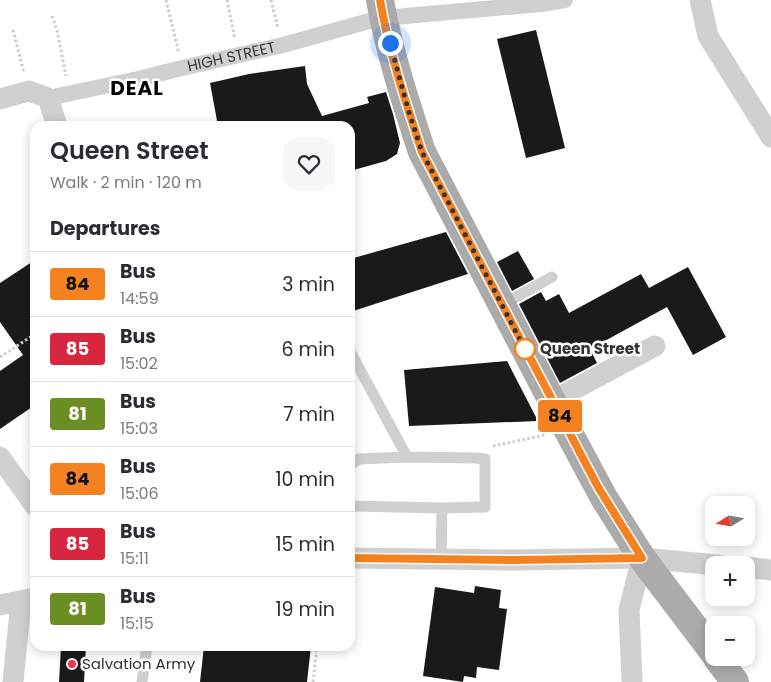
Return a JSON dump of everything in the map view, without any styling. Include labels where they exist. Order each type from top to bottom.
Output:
[{"type":"main road","points":[[383,14],[408,109],[422,152],[604,498],[642,558],[705,641]]},
{"type":"main road","points":[[723,666],[735,682]]},
{"type":"street","name":"HIGH STREET","points":[[0,99],[70,94],[138,79],[283,45],[383,14],[541,4],[565,0]]},
{"type":"street","points":[[700,0],[708,36],[771,137]]},
{"type":"street","points":[[38,95],[54,121]]},
{"type":"street","points":[[552,402],[655,346]]},
{"type":"street","points":[[0,457],[30,499]]},
{"type":"street","points":[[632,681],[629,610],[642,558]]},
{"type":"street","points":[[355,562],[441,559],[642,558],[705,564]]},
{"type":"street","points":[[755,569],[771,570]]},
{"type":"street","points":[[0,605],[28,599],[13,682]]},
{"type":"lane","points":[[502,305],[552,277]]},
{"type":"lane","points":[[355,360],[408,457]]},
{"type":"lane","points":[[355,462],[359,459],[408,457],[485,459],[485,507],[355,506]]},
{"type":"lane","points":[[441,559],[442,508]]},
{"type":"lane","points":[[142,682],[146,651]]},
{"type":"path","points":[[166,0],[182,68]]},
{"type":"path","points":[[227,0],[238,56]]},
{"type":"path","points":[[271,0],[283,45]]},
{"type":"path","points":[[52,16],[57,30],[70,94]]},
{"type":"path","points":[[13,30],[38,95]]},
{"type":"path","points":[[0,357],[30,337]]},
{"type":"path","points":[[475,458],[483,448],[552,434]]},
{"type":"path","points":[[313,682],[316,651]]},
{"type":"building","points":[[536,30],[565,148],[526,158],[497,39]]},
{"type":"building","points":[[305,66],[307,84],[322,116],[369,103],[367,97],[386,92],[400,143],[397,154],[386,161],[355,170],[355,121],[217,121],[210,83],[249,74]]},
{"type":"building","points":[[446,232],[468,274],[355,310],[355,258]]},
{"type":"building","points":[[518,251],[534,279],[512,291],[497,262]]},
{"type":"building","points":[[30,263],[30,408],[0,429],[0,371],[23,355],[0,322],[0,283]]},
{"type":"building","points":[[688,267],[726,337],[693,355],[667,307],[590,349],[597,363],[560,383],[519,304],[541,292],[546,301],[559,294],[569,313],[641,274],[649,288]]},
{"type":"building","points":[[507,361],[538,421],[409,426],[404,370]]},
{"type":"building","points":[[475,586],[501,590],[499,608],[507,609],[499,670],[477,667],[476,678],[464,676],[463,682],[423,676],[435,587],[474,593]]},
{"type":"building","name":"Salvation Army","points":[[61,651],[86,651],[84,682],[59,682]]},
{"type":"building","points":[[203,651],[310,651],[307,682],[200,682]]},
{"type":"bus line","name":"84","points":[[355,558],[515,560],[642,558],[598,487],[422,152],[397,70],[380,0]]},
{"type":"place","name":"Queen Street","points":[[525,349]]},
{"type":"place","name":"Salvation Army","points":[[72,664]]},
{"type":"district","name":"DEAL","points":[[137,88]]},
{"type":"route","points":[[390,43],[422,152],[527,353],[525,349]]}]
